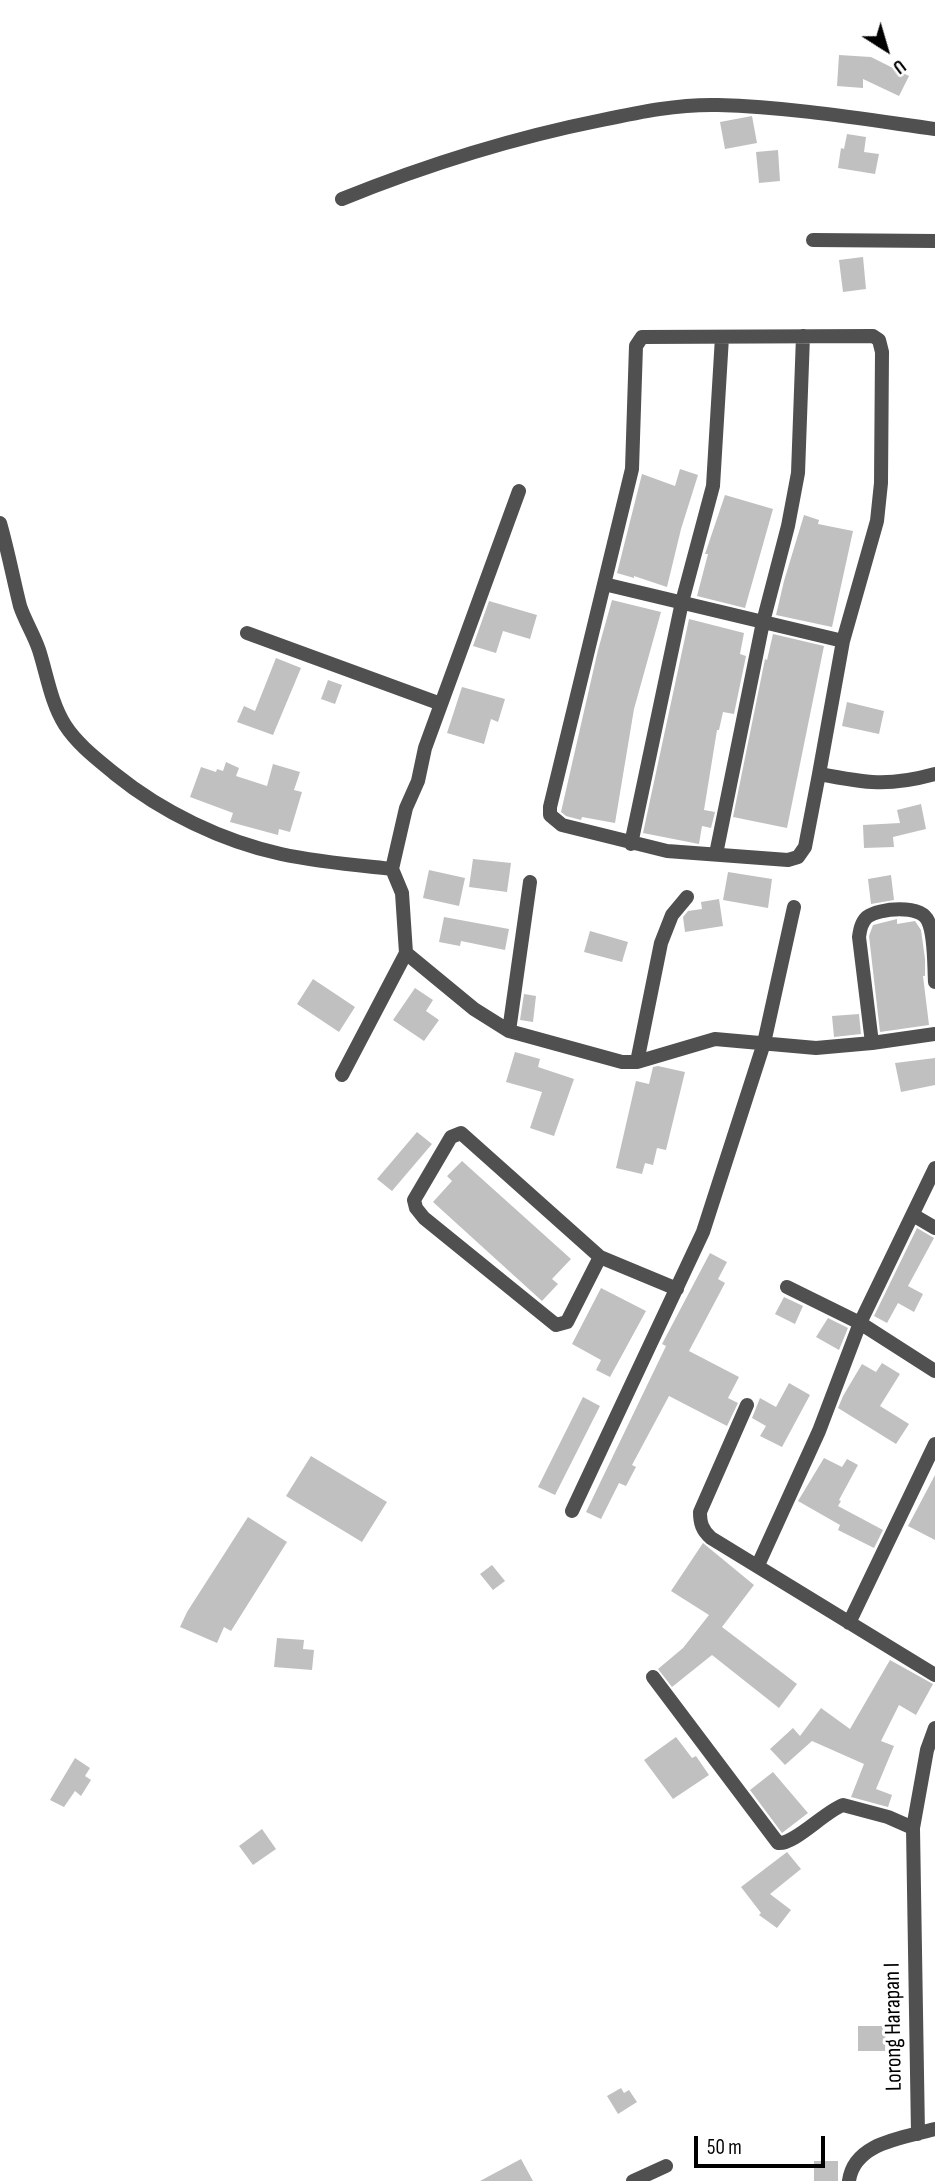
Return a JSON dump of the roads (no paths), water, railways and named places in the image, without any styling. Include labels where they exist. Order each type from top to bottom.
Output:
[{"type":"street","points":[[342,199],[403,174],[458,156],[559,128],[660,108],[716,105],[808,111],[935,129]]},
{"type":"street","points":[[813,240],[935,241]]},
{"type":"street","points":[[648,336],[803,336],[873,337],[881,344],[881,484],[877,521],[843,641],[805,847],[798,856],[788,860],[678,853],[631,844],[562,825],[550,815],[550,807],[632,468],[636,346],[639,339],[648,336]]},
{"type":"street","points":[[716,854],[763,622],[788,526],[798,473],[803,336]]},
{"type":"street","points":[[631,844],[681,602],[713,486],[722,337]]},
{"type":"street","points":[[342,1075],[406,953],[402,892],[392,869],[406,808],[418,781],[425,748],[519,491]]},
{"type":"street","points":[[0,523],[21,608],[38,649],[50,690],[65,725],[89,753],[133,788],[170,811],[246,844],[281,854],[392,869]]},
{"type":"street","points":[[604,584],[843,641]]},
{"type":"street","points":[[247,633],[441,704]]},
{"type":"street","points":[[819,774],[873,784],[898,783],[935,774]]},
{"type":"street","points":[[509,1031],[530,882]]},
{"type":"street","points":[[637,1062],[661,943],[672,915],[687,897]]},
{"type":"street","points":[[572,1511],[703,1232],[764,1043],[794,907]]},
{"type":"street","points":[[872,1044],[859,937],[860,927],[865,919],[874,914],[898,910],[921,911],[928,919],[931,931],[935,982]]},
{"type":"street","points":[[406,953],[474,1009],[509,1031],[622,1062],[637,1062],[715,1039],[816,1048],[872,1044],[935,1034]]},
{"type":"street","points":[[600,1257],[567,1322],[556,1325],[424,1217],[416,1208],[414,1200],[452,1138],[461,1133],[600,1257],[677,1289]]},
{"type":"street","points":[[758,1565],[818,1431],[860,1323],[935,1168]]},
{"type":"street","points":[[913,1215],[935,1228]]},
{"type":"street","points":[[786,1287],[860,1323],[935,1371]]},
{"type":"street","points":[[747,1405],[700,1511],[700,1523],[711,1538],[935,1675]]},
{"type":"street","points":[[849,1623],[935,1444]]},
{"type":"street","points":[[653,1677],[778,1843],[788,1843],[843,1805],[888,1817],[913,1828]]},
{"type":"street","name":"Lorong Harapan I","points":[[918,2134],[913,1828],[927,1749],[935,1728]]},
{"type":"street","points":[[849,2181],[853,2165],[860,2156],[876,2146],[935,2129]]},
{"type":"street","points":[[633,2181],[666,2166]]}]
